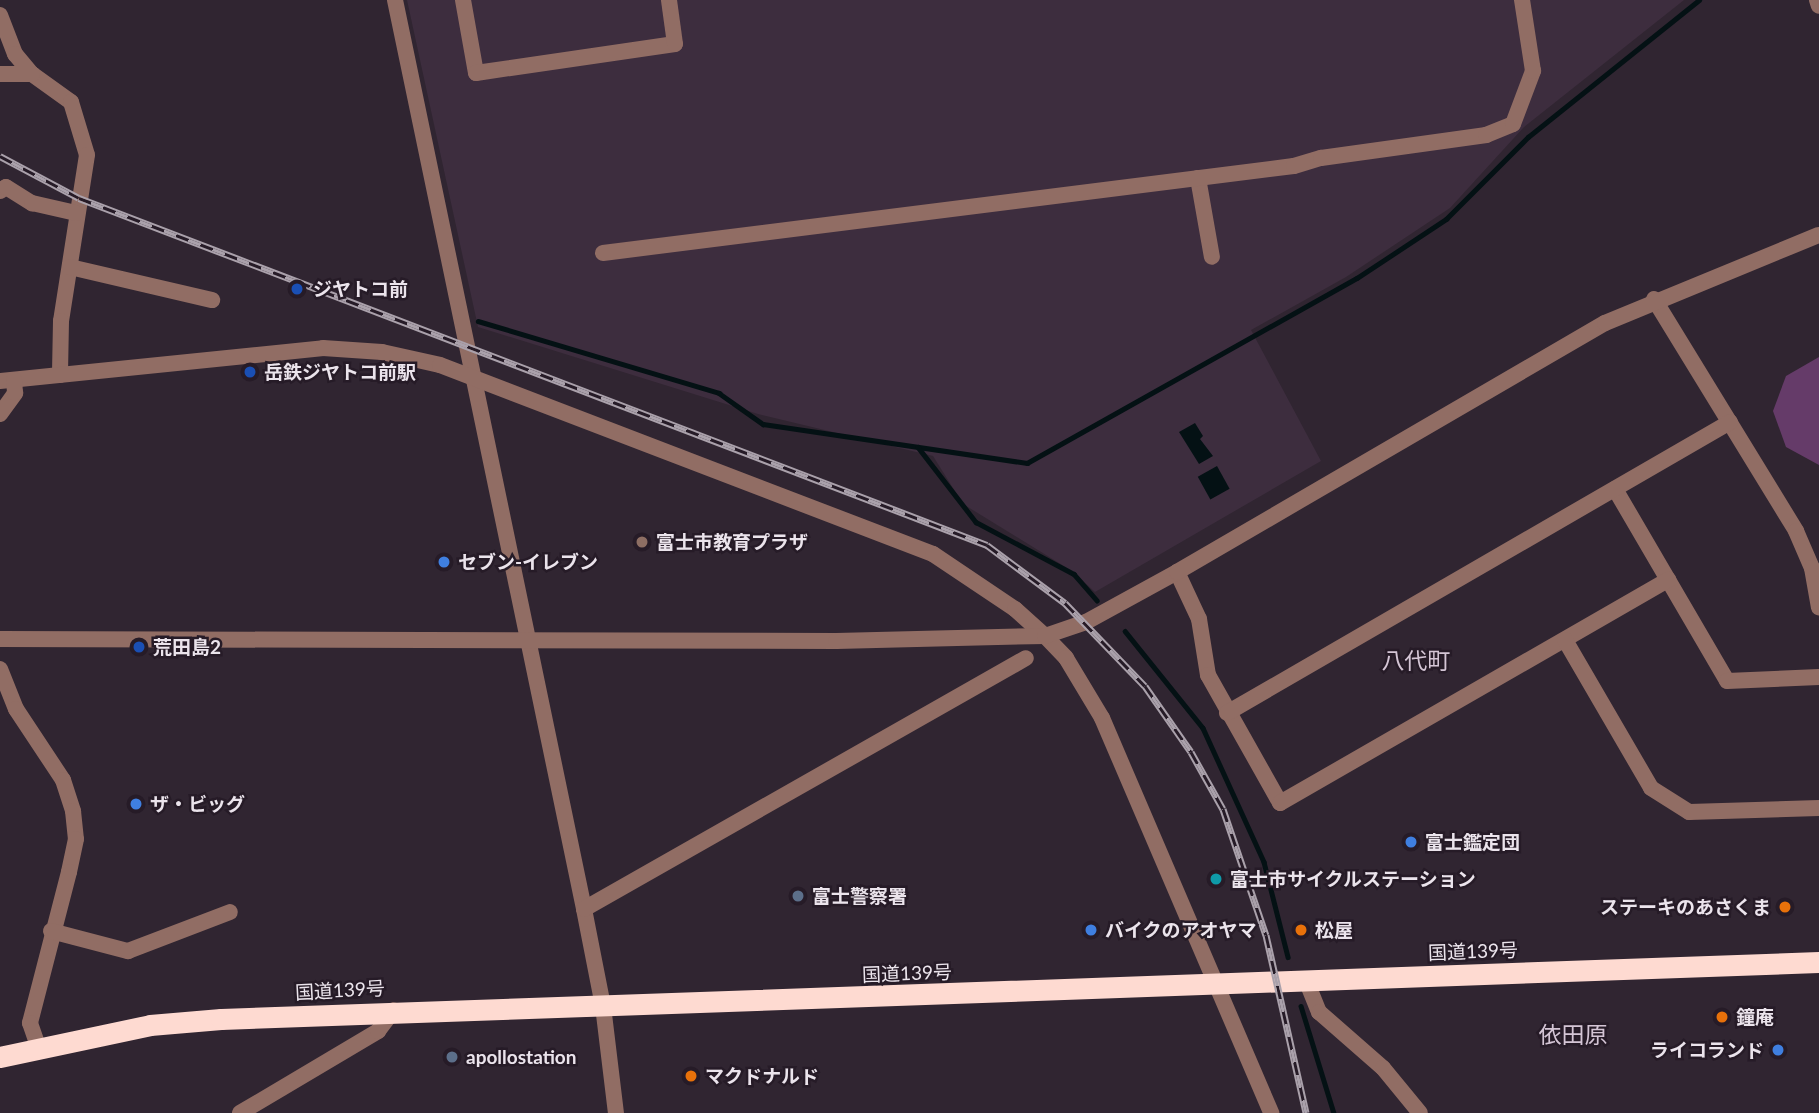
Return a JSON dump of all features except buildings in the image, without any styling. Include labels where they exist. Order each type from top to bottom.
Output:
[{"type":"highway","name":"国道139号","points":[[0,1057],[38,1046],[150,1025],[394,1010],[603,1006],[1819,962]]},
{"type":"street","points":[[394,0],[584,909],[603,1006],[616,1113]]},
{"type":"street","points":[[463,0],[476,73],[675,44],[669,0]]},
{"type":"street","points":[[603,253],[1198,178],[1486,135],[1513,124],[1533,71],[1522,0]]},
{"type":"street","points":[[1816,0],[1819,6]]},
{"type":"street","points":[[0,15],[15,54],[32,74],[71,102],[81,126],[87,155],[61,321],[60,375]]},
{"type":"street","points":[[0,74],[32,74]]},
{"type":"street","points":[[1198,178],[1212,257]]},
{"type":"street","points":[[0,191],[6,187],[32,203],[76,212]]},
{"type":"street","points":[[0,639],[527,642],[626,638],[1008,640],[1045,636],[1086,622],[1177,572],[1605,323],[1654,299],[1819,235]]},
{"type":"street","points":[[70,267],[212,300]]},
{"type":"street","points":[[1654,299],[1796,531],[1812,568],[1819,607]]},
{"type":"street","points":[[0,414],[15,393],[7,380],[323,348],[382,352],[440,365],[933,554],[1015,609],[1066,658],[1102,718],[1271,1113]]},
{"type":"street","points":[[1227,713],[1730,422]]},
{"type":"street","points":[[1615,489],[1727,681],[1819,677]]},
{"type":"street","points":[[1177,572],[1199,619],[1208,675],[1280,803],[1668,580]]},
{"type":"street","points":[[1565,640],[1651,788],[1689,813],[1819,808]]},
{"type":"street","points":[[584,909],[1026,658]]},
{"type":"street","points":[[0,669],[16,709],[63,780],[73,811],[74,850],[51,931],[30,1023],[38,1046]]},
{"type":"street","points":[[51,931],[128,951],[230,912]]},
{"type":"street","points":[[1306,980],[1319,1012],[1383,1068],[1420,1113]]},
{"type":"street","points":[[240,1113],[378,1031],[394,1010]]},
{"type":"shaded area","points":[[407,0],[1684,0],[1524,127],[1450,208],[1346,277],[1251,330],[1321,461],[1095,592],[1072,571],[963,504],[933,456],[758,414],[478,327]]},
{"type":"shaded area","points":[[1819,357],[1819,465],[1786,447],[1773,411],[1786,376]]},
{"type":"shaded area","points":[[1195,423],[1203,436],[1200,439],[1213,456],[1199,464],[1179,432]]},
{"type":"shaded area","points":[[1217,466],[1230,489],[1210,499],[1198,477]]},
{"type":"waterway","points":[[478,321],[719,393],[763,424],[1027,463],[1357,278],[1446,219],[1528,137],[1699,0]]},
{"type":"waterway","points":[[918,447],[976,522],[1074,574],[1097,600]]},
{"type":"waterway","points":[[1125,631],[1203,728],[1264,862],[1288,957]]},
{"type":"waterway","points":[[1301,1006],[1334,1113]]},
{"type":"railway","points":[[0,156],[79,198],[987,545],[1065,603],[1145,686],[1191,752],[1223,809],[1266,935],[1306,1113]]},
{"type":"place","name":"ジヤトコ前","points":[[297,289]]},
{"type":"place","name":"岳鉄ジヤトコ前駅","points":[[250,372]]},
{"type":"place","name":"富士市教育プラザ","points":[[642,542]]},
{"type":"place","name":"セブン-イレブン","points":[[444,562]]},
{"type":"place","name":"荒田島2","points":[[139,647]]},
{"type":"place","name":"ザ・ビッグ","points":[[136,804]]},
{"type":"place","name":"富士鑑定団","points":[[1411,842]]},
{"type":"place","name":"富士市サイクルステーション","points":[[1216,879]]},
{"type":"place","name":"富士警察署","points":[[798,896]]},
{"type":"place","name":"ステーキのあさくま","points":[[1785,907]]},
{"type":"place","name":"バイクのアオヤマ","points":[[1091,930]]},
{"type":"place","name":"松屋","points":[[1301,930]]},
{"type":"place","name":"鐘庵","points":[[1722,1017]]},
{"type":"place","name":"ライコランド","points":[[1778,1050]]},
{"type":"place","name":"apollostation","points":[[452,1057]]},
{"type":"place","name":"マクドナルド","points":[[691,1076]]},
{"type":"district","name":"八代町","points":[[1416,660]]},
{"type":"district","name":"依田原","points":[[1573,1034]]}]
